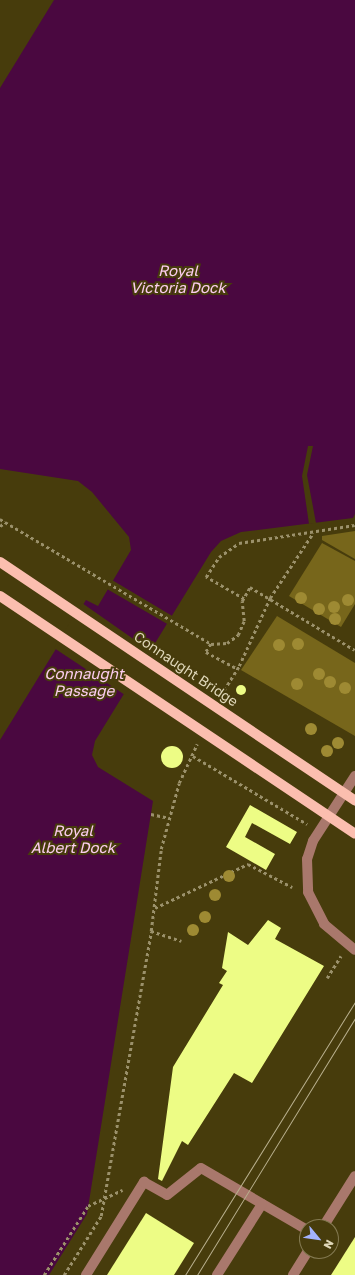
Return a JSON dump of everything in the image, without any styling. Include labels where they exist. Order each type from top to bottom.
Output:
[{"type":"main road","name":"Connaught Bridge","points":[[0,562],[355,801]]},
{"type":"main road","points":[[0,596],[355,834]]},
{"type":"street","points":[[355,776],[313,841],[307,859],[308,892],[324,924],[355,950]]},
{"type":"street","points":[[86,1275],[144,1182],[167,1195],[201,1168],[299,1225]]},
{"type":"street","points":[[328,1219],[355,1176]]},
{"type":"street","points":[[217,1275],[262,1204]]},
{"type":"street","points":[[293,1275],[303,1259]]},
{"type":"path","points":[[0,519],[211,644],[226,643],[238,634],[244,621],[244,599],[250,587],[355,650]]},
{"type":"path","points":[[0,526],[6,522]]},
{"type":"path","points":[[244,599],[206,577],[219,556],[239,543],[355,525]]},
{"type":"path","points":[[219,698],[238,669],[270,598],[313,532]]},
{"type":"path","points":[[211,644],[206,652],[238,669]]},
{"type":"path","points":[[64,1275],[100,1216],[151,931],[162,849],[179,783],[193,756],[199,738]]},
{"type":"path","points":[[193,756],[308,824]]},
{"type":"path","points":[[151,814],[170,818]]},
{"type":"path","points":[[154,908],[248,864],[292,887]]},
{"type":"path","points":[[151,931],[181,941]]},
{"type":"path","points":[[328,978],[342,955]]},
{"type":"path","points":[[44,1275],[88,1206],[103,1198]]},
{"type":"shaded area","points":[[355,531],[355,559],[322,540],[322,536]]},
{"type":"shaded area","points":[[322,543],[355,561],[355,604],[341,627],[289,596]]},
{"type":"shaded area","points":[[277,616],[355,663],[355,736],[241,670]]},
{"type":"water","name":"Royal Victoria Dock","points":[[54,0],[355,0],[355,514],[353,518],[241,532],[221,541],[211,552],[95,741],[92,755],[98,767],[153,801],[87,1214],[49,1275],[0,1275],[0,740],[86,600],[98,606],[131,550],[129,537],[92,492],[78,481],[0,469],[0,88]]},
{"type":"pier","points":[[308,446],[313,446],[307,475],[316,523],[309,524],[302,476]]},
{"type":"pier","points":[[112,580],[174,617],[169,625],[107,589]]},
{"type":"pier","points":[[82,603],[152,652],[125,695],[54,648]]},
{"type":"building","points":[[241,685],[246,690],[241,695],[236,690]]},
{"type":"building","points":[[168,746],[176,746],[183,753],[183,761],[176,768],[168,768],[161,761],[161,753]]},
{"type":"building","points":[[250,805],[297,832],[290,844],[252,823],[245,837],[275,854],[266,870],[226,847]]},
{"type":"building","points":[[268,920],[281,928],[275,939],[324,966],[252,1083],[234,1073],[188,1145],[182,1141],[162,1181],[158,1179],[173,1067],[223,985],[219,983],[227,971],[222,968],[228,932],[248,945]]},
{"type":"building","points":[[146,1213],[194,1243],[174,1275],[107,1275]]},
{"type":"building","points":[[355,1237],[355,1275],[331,1275]]},
{"type":"tram line","points":[[185,1275],[355,1002]]},
{"type":"tram line","points":[[197,1275],[355,1018]]},
{"type":"water label","name":"Connaught Passage","points":[[84,682]]},
{"type":"water label","name":"Royal Albert Dock","points":[[73,838]]}]
